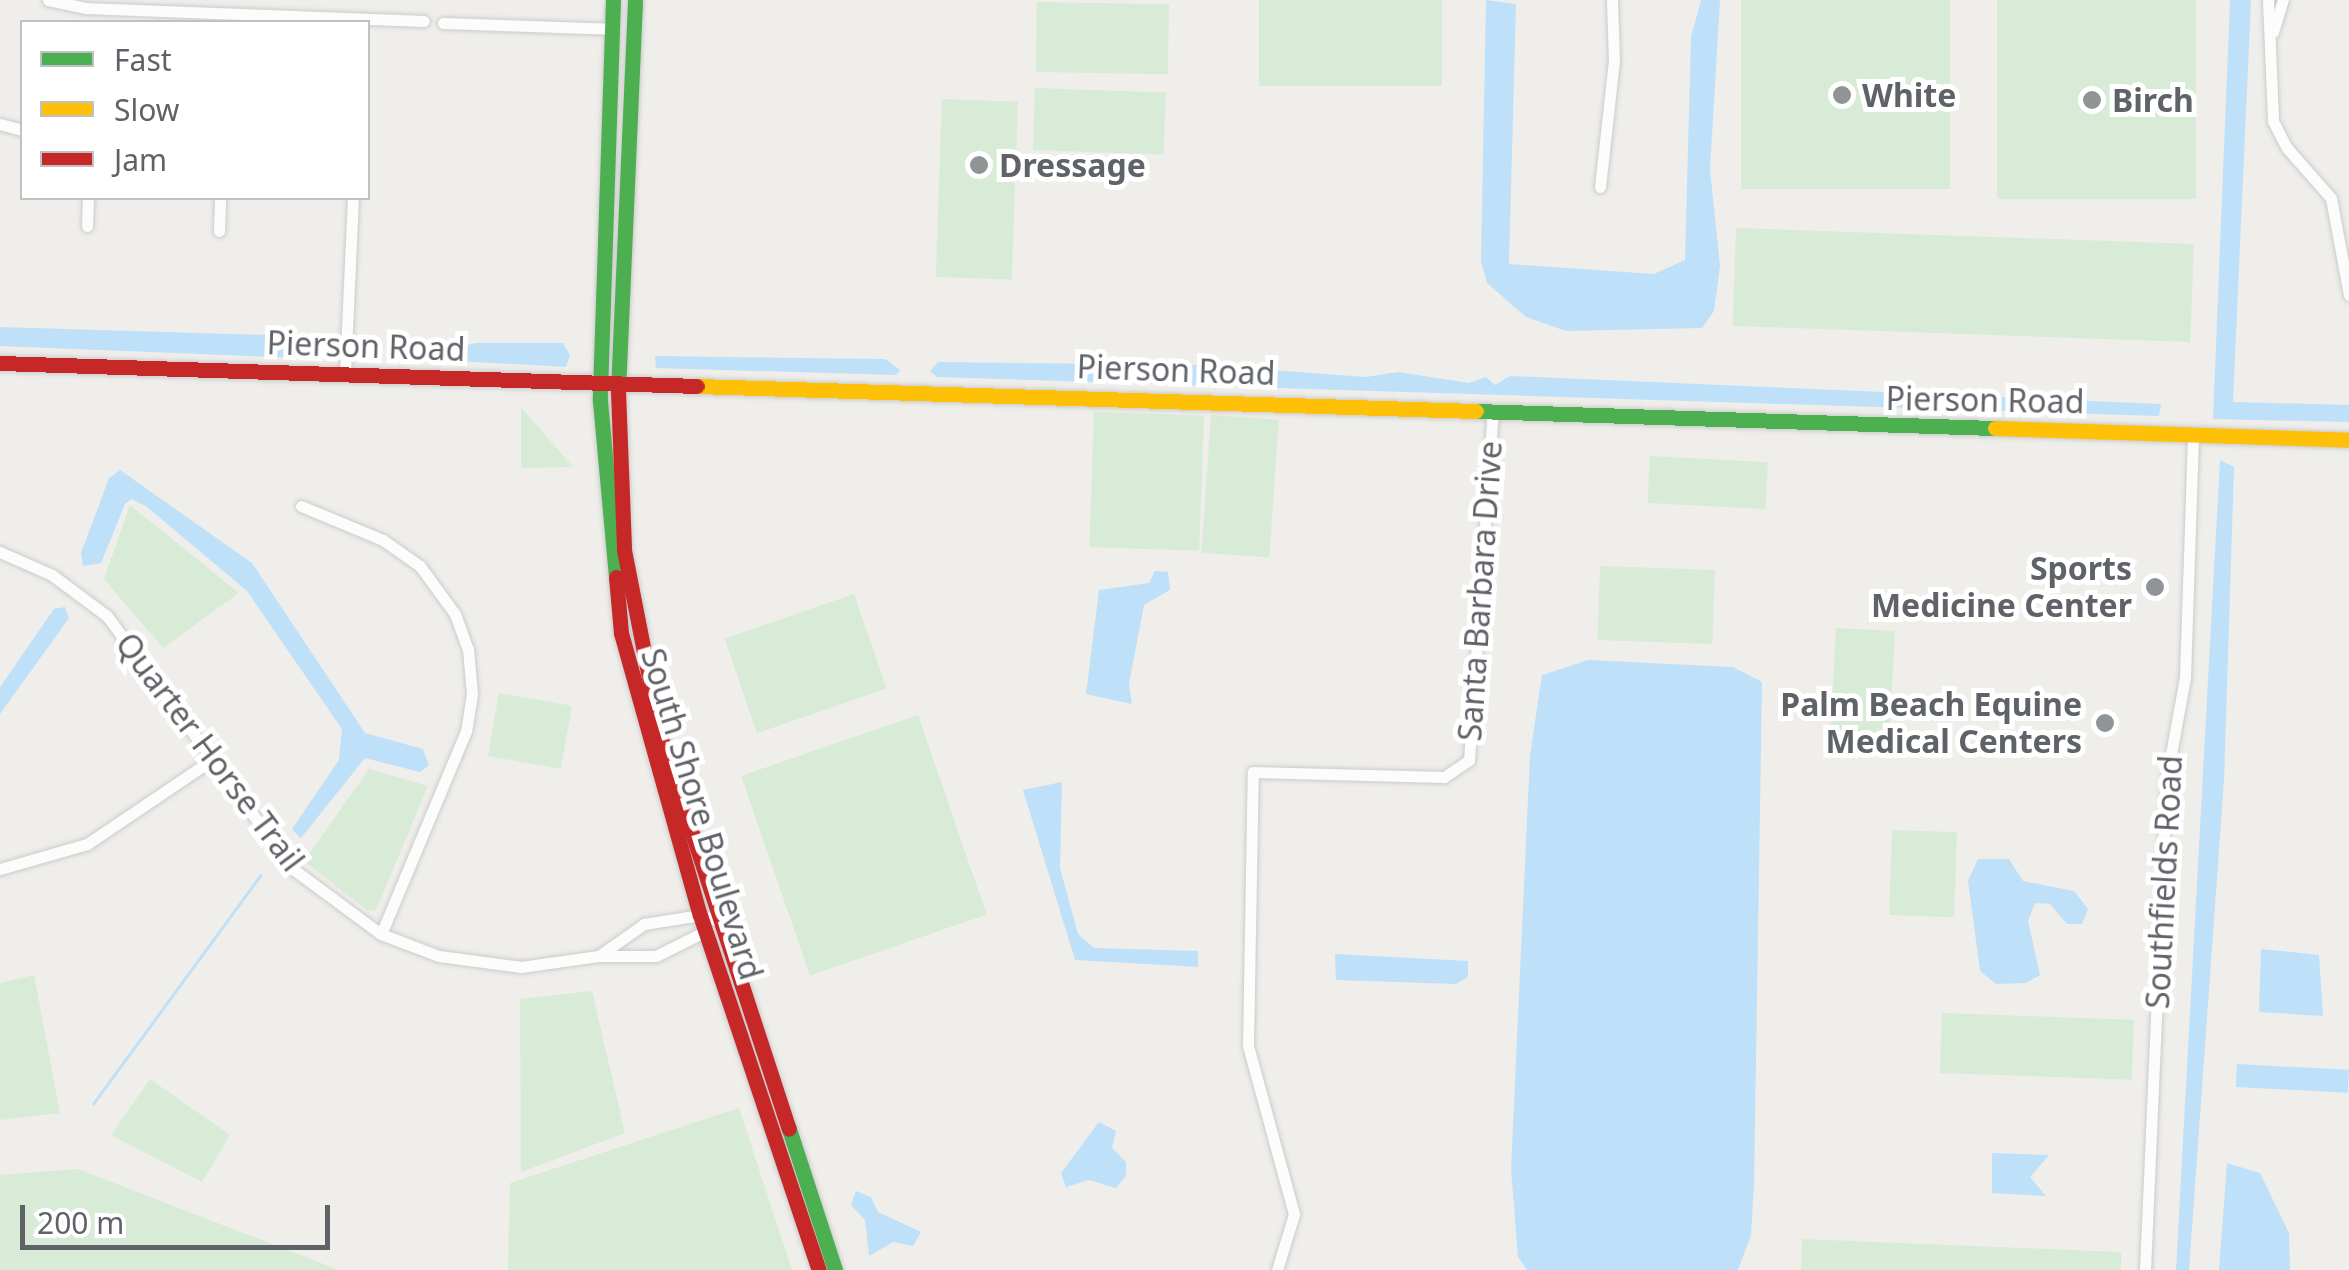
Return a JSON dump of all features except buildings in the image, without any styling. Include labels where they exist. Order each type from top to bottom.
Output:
[{"type":"street","points":[[48,0],[85,8],[338,20]]},
{"type":"street","points":[[613,0],[634,36]]},
{"type":"street","name":"South Shore Boulevard","points":[[613,0],[601,384],[613,580],[626,664],[700,916],[819,1270]]},
{"type":"street","name":"South Shore Boulevard","points":[[636,0],[620,384],[624,550],[642,656],[720,921],[835,1270]]},
{"type":"street","points":[[1600,188],[1614,61],[1612,0]]},
{"type":"street","points":[[2268,0],[2273,120],[2287,148],[2331,198],[2349,295]]},
{"type":"street","points":[[2272,36],[2283,0]]},
{"type":"street","points":[[370,21],[424,20]]},
{"type":"street","points":[[443,23],[612,29],[633,62]]},
{"type":"street","points":[[87,226],[88,200]]},
{"type":"street","points":[[219,231],[220,200]]},
{"type":"street","points":[[345,373],[352,200]]},
{"type":"street","name":"Pierson Road","points":[[0,363],[601,384],[914,388],[2349,440]]},
{"type":"street","name":"Santa Barbara Drive","points":[[1276,1270],[1294,1214],[1248,1046],[1253,772],[1444,777],[1469,760],[1494,412]]},
{"type":"street","name":"Southfields Road","points":[[2144,1270],[2166,782],[2185,677],[2192,436]]},
{"type":"street","points":[[301,506],[383,540],[420,566],[455,614],[468,649],[472,694],[466,731],[381,934]]},
{"type":"street","name":"Quarter Horse Trail","points":[[0,552],[52,575],[107,616],[293,868],[331,903],[381,934],[439,956],[500,967],[598,956],[656,956],[720,921]]},
{"type":"street","points":[[0,869],[87,844],[214,759]]},
{"type":"street","name":"Quarter Horse Trail","points":[[598,956],[644,924],[700,916],[720,921]]},
{"type":"green space","points":[[1259,0],[1442,0],[1442,86],[1259,86]]},
{"type":"green space","name":"White","points":[[1741,0],[1950,0],[1950,189],[1741,189]]},
{"type":"green space","name":"Birch","points":[[1997,0],[2196,0],[2196,199],[1997,199]]},
{"type":"green space","points":[[1037,2],[1169,4],[1168,74],[1036,72]]},
{"type":"green space","points":[[1035,88],[1166,93],[1164,155],[1033,150]]},
{"type":"green space","name":"Dressage","points":[[942,99],[1018,102],[1012,280],[936,277]]},
{"type":"green space","points":[[1736,228],[2194,244],[2190,342],[1733,326]]},
{"type":"green space","points":[[521,407],[573,467],[521,468]]},
{"type":"green space","points":[[1094,412],[1204,416],[1199,551],[1089,547]]},
{"type":"green space","points":[[1211,415],[1279,420],[1269,557],[1201,553]]},
{"type":"green space","points":[[1650,456],[1768,462],[1765,509],[1648,503]]},
{"type":"green space","points":[[130,505],[239,593],[163,648],[104,579]]},
{"type":"green space","points":[[1600,566],[1715,570],[1712,644],[1597,640]]},
{"type":"green space","points":[[854,594],[887,689],[757,733],[724,639]]},
{"type":"green space","points":[[1836,628],[1895,631],[1889,749],[1830,746]]},
{"type":"green space","points":[[499,693],[572,706],[561,769],[488,756]]},
{"type":"green space","points":[[918,715],[987,915],[810,975],[741,776]]},
{"type":"green space","points":[[369,769],[428,786],[376,910],[368,911],[304,861]]},
{"type":"green space","points":[[1892,830],[1957,832],[1954,917],[1889,915]]},
{"type":"green space","points":[[34,975],[60,1113],[0,1120],[0,983]]},
{"type":"green space","points":[[592,991],[625,1133],[521,1172],[520,999]]},
{"type":"green space","points":[[1942,1013],[2134,1020],[2132,1080],[1940,1073]]},
{"type":"green space","points":[[150,1079],[230,1135],[202,1182],[111,1135]]},
{"type":"green space","points":[[739,1108],[792,1270],[508,1270],[510,1183]]},
{"type":"green space","points":[[77,1169],[339,1270],[0,1270],[0,1175]]},
{"type":"green space","points":[[1802,1239],[2121,1252],[2121,1270],[1801,1270]]},
{"type":"water","points":[[1486,0],[1516,4],[1509,264],[1654,274],[1685,260],[1691,37],[1701,0],[1720,0],[1710,169],[1720,266],[1714,311],[1702,328],[1566,331],[1526,317],[1487,283],[1481,261]]},
{"type":"water","points":[[2230,0],[2251,0],[2233,402],[2349,405],[2349,422],[2213,419]]},
{"type":"water","points":[[0,327],[301,336],[334,350],[326,359],[0,346]]},
{"type":"water","points":[[476,343],[563,343],[570,355],[566,367],[457,361],[459,347]]},
{"type":"water","points":[[655,356],[885,359],[900,370],[896,375],[656,368]]},
{"type":"water","points":[[938,362],[1203,365],[1366,377],[1398,372],[1469,383],[1486,377],[1495,385],[1510,376],[2161,404],[2159,416],[937,377],[930,371]]},
{"type":"water","points":[[2220,460],[2234,467],[2224,780],[2189,1270],[2176,1270]]},
{"type":"water","points":[[120,470],[252,563],[365,733],[423,749],[429,765],[420,772],[365,758],[301,838],[292,829],[339,760],[342,729],[247,591],[147,507],[132,499],[125,504],[101,563],[83,566],[81,553],[109,478]]},
{"type":"water","points":[[1155,571],[1168,572],[1170,590],[1144,605],[1129,684],[1132,704],[1086,694],[1099,590],[1149,583]]},
{"type":"water","points":[[65,607],[69,618],[0,714],[0,687],[54,609]]},
{"type":"water","points":[[1588,660],[1733,667],[1762,682],[1754,1184],[1751,1235],[1738,1270],[1527,1270],[1518,1257],[1511,1169],[1530,756],[1542,675]]},
{"type":"water","points":[[1062,782],[1060,868],[1078,934],[1094,948],[1198,951],[1198,967],[1075,960],[1023,790]]},
{"type":"water","points":[[1978,859],[2009,859],[2023,881],[2074,891],[2088,909],[2082,924],[2067,924],[2050,904],[2035,903],[2028,921],[2040,975],[2026,983],[1996,984],[1980,971],[1968,881]]},
{"type":"water","points":[[2261,949],[2319,955],[2323,1016],[2259,1012]]},
{"type":"water","points":[[1335,954],[1468,961],[1468,977],[1456,984],[1336,980]]},
{"type":"water","points":[[2237,1064],[2349,1070],[2348,1093],[2236,1087]]},
{"type":"water","points":[[1099,1122],[1116,1131],[1112,1148],[1126,1162],[1126,1176],[1116,1188],[1089,1180],[1066,1187],[1061,1173]]},
{"type":"water","points":[[1992,1153],[2049,1155],[2030,1177],[2046,1196],[1992,1193]]},
{"type":"water","points":[[2227,1163],[2260,1173],[2289,1233],[2290,1270],[2219,1270]]},
{"type":"water","points":[[856,1191],[871,1197],[878,1212],[921,1232],[913,1246],[893,1242],[869,1256],[865,1220],[851,1205]]},
{"type":"waterway","points":[[93,1104],[260,876]]},
{"type":"traffic: fast","points":[[613,0],[600,401],[616,577]]},
{"type":"traffic: fast","points":[[618,391],[635,0]]},
{"type":"traffic: fast","points":[[1476,411],[1995,428]]},
{"type":"traffic: fast","points":[[789,1129],[835,1270]]},
{"type":"traffic: slow","points":[[697,386],[1476,411]]},
{"type":"traffic: slow","points":[[1995,428],[2349,440]]},
{"type":"traffic: jam","points":[[0,363],[697,386]]},
{"type":"traffic: jam","points":[[618,391],[624,550],[661,738],[789,1129]]},
{"type":"traffic: jam","points":[[616,577],[621,633],[700,915],[819,1270]]},
{"type":"place","name":"White","points":[[1842,95]]},
{"type":"place","name":"Birch","points":[[2092,100]]},
{"type":"place","name":"Dressage","points":[[979,165]]},
{"type":"place","name":"Sports Medicine Center","points":[[2155,587]]},
{"type":"place","name":"Palm Beach Equine Medical Centers","points":[[2105,723]]}]
